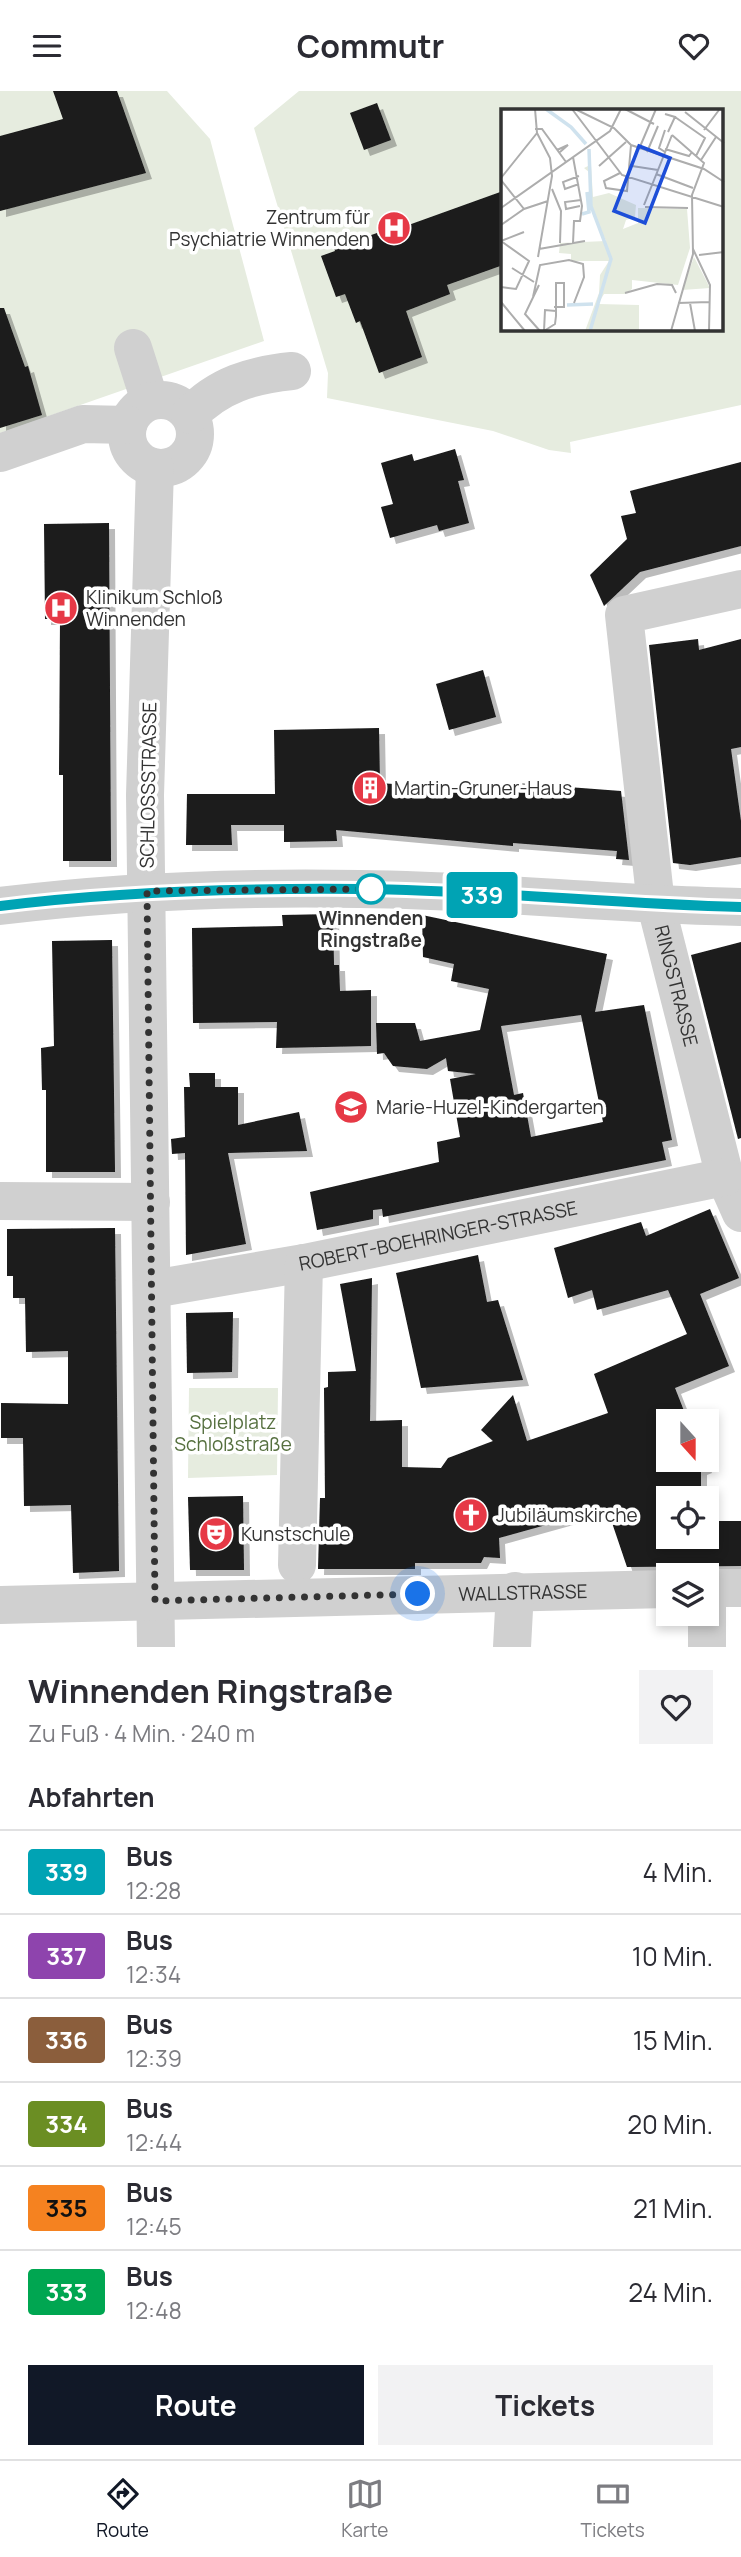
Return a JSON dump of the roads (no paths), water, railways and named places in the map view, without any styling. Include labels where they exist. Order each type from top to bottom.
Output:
[{"type":"street","points":[[0,453],[83,424],[139,413],[172,402],[190,415],[195,437],[192,448],[177,465],[155,468],[135,457],[129,447],[139,413],[133,348]]},
{"type":"street","points":[[190,415],[207,398],[235,383],[260,374],[292,370]]},
{"type":"street","name":"SCHLOSSSTRASSE","points":[[155,468],[145,795],[156,1647]]},
{"type":"street","points":[[741,589],[624,615],[656,905],[741,907]]},
{"type":"street","name":"RINGSTRASSE","points":[[0,906],[147,891],[361,889],[656,905],[725,1177],[741,1213]]},
{"type":"street","name":"ROBERT-BOEHRINGER-STRASSE","points":[[153,1289],[304,1263],[725,1177]]},
{"type":"street","points":[[0,1201],[151,1202]]},
{"type":"street","points":[[297,1565],[304,1263]]},
{"type":"street","points":[[719,1588],[741,1588]]},
{"type":"street","name":"WALLSTRASSE","points":[[0,1605],[656,1589]]},
{"type":"street","points":[[512,1647],[515,1591]]},
{"type":"street","points":[[707,1626],[707,1647]]},
{"type":"place","name":"Zentrum für Psychiatrie Winnenden","points":[[394,228]]},
{"type":"place","name":"Klinikum Schloß Winnenden","points":[[61,608]]},
{"type":"place","name":"Martin-Gruner-Haus","points":[[370,788]]},
{"type":"place","name":"Winnenden Ringstraße","points":[[371,889]]},
{"type":"place","name":"Marie-Huzel-Kindergarten","points":[[351,1107]]},
{"type":"place","name":"Jubiläumskirche","points":[[471,1515]]},
{"type":"place","name":"Kunstschule","points":[[216,1534]]},
{"type":"park label","name":"Spielplatz Schloßstraße","points":[[233,1433]]}]
